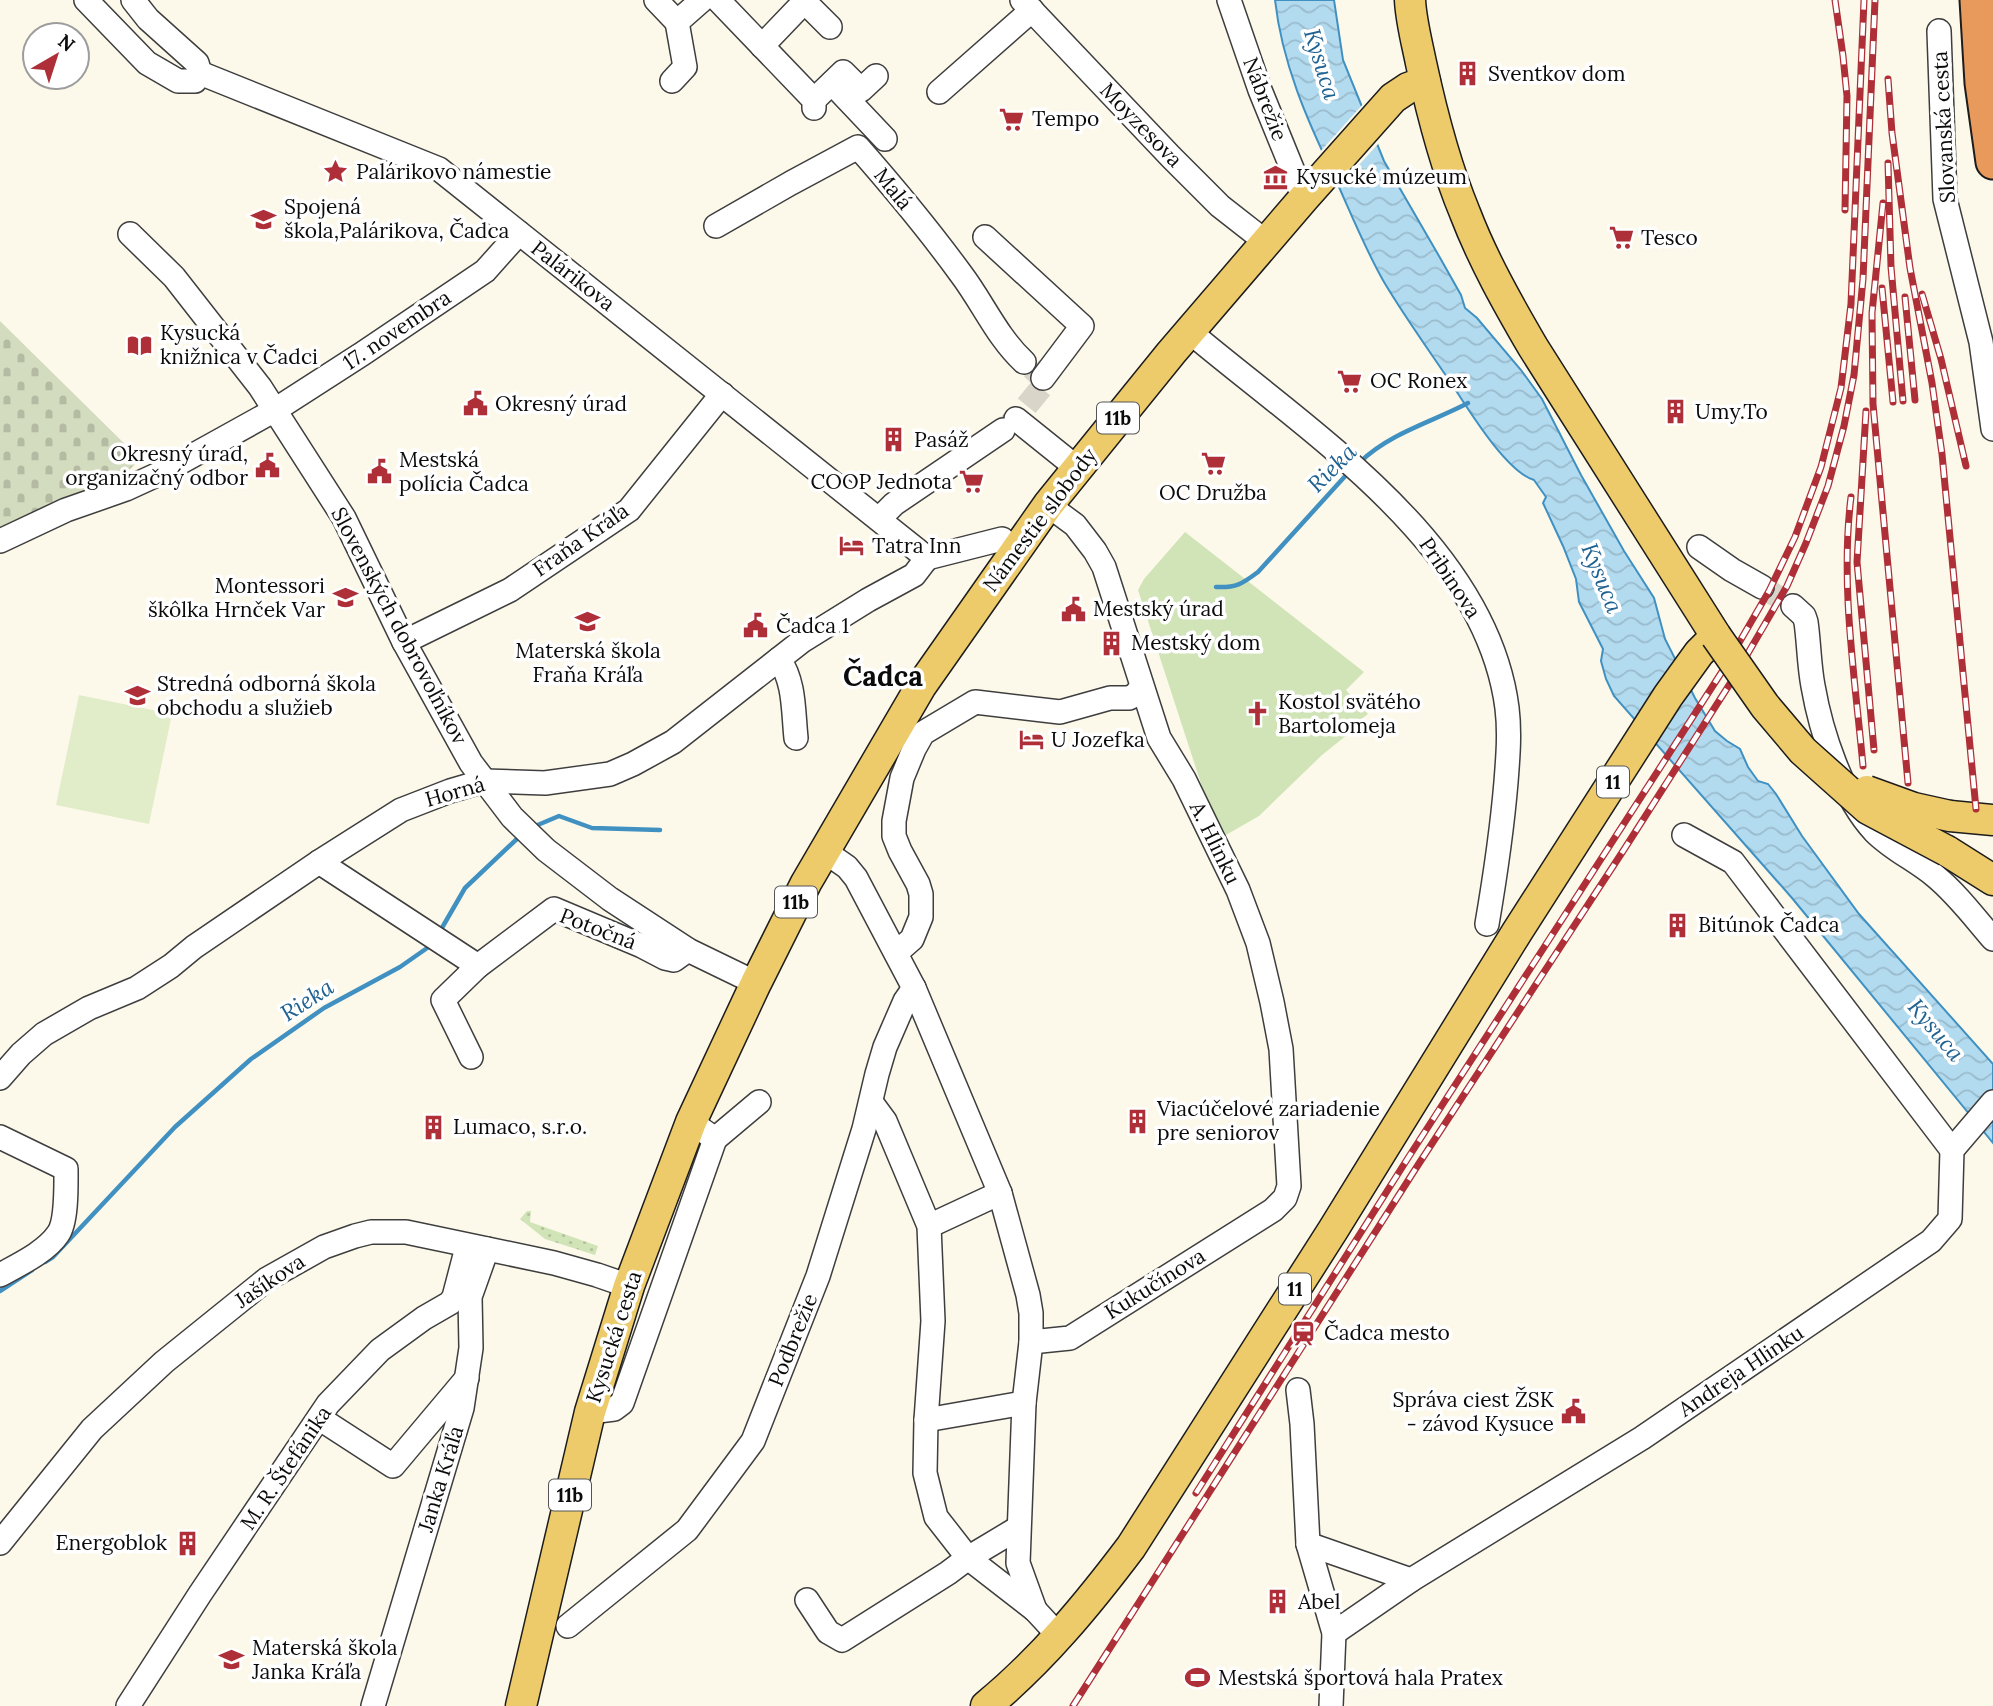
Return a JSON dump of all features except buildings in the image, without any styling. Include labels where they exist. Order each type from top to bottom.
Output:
[{"type":"highway","points":[[1977,0],[1982,83],[1993,162]]},
{"type":"main road","points":[[1410,0],[1425,82],[1451,176],[1481,250],[1533,348],[1741,675],[1783,730],[1868,809],[1947,851],[1993,880]]},
{"type":"main road","name":"Námestie slobody","points":[[756,984],[824,851],[921,686],[1048,505],[1189,332],[1308,193],[1393,99],[1408,88],[1425,82]]},
{"type":"main road","name":"11","points":[[986,1706],[1059,1636],[1094,1596],[1130,1546],[1333,1230],[1517,932],[1675,685],[1699,653],[1716,636]]},
{"type":"main road","points":[[1823,770],[1879,797],[1913,808],[1950,816],[1993,820]]},
{"type":"main road","name":"Kysucká cesta","points":[[521,1706],[590,1412],[629,1286],[703,1130],[756,984]]},
{"type":"street","points":[[86,0],[147,63],[178,81],[195,81],[200,73]]},
{"type":"street","name":"Palárikova","points":[[133,0],[148,19],[197,63],[200,73],[439,169],[878,519],[921,567]]},
{"type":"street","points":[[656,0],[677,22],[685,67],[672,81]]},
{"type":"street","points":[[677,22],[702,0]]},
{"type":"street","points":[[718,0],[814,104],[843,72],[868,88]]},
{"type":"street","name":"Nábrežie","points":[[1229,0],[1260,90],[1308,193]]},
{"type":"street","points":[[762,46],[805,1],[830,27]]},
{"type":"street","points":[[939,92],[1027,5]]},
{"type":"street","name":"Moyzesova","points":[[1027,5],[1220,206],[1266,243]]},
{"type":"street","name":"Slovanská cesta","points":[[1939,31],[1945,200],[1981,342],[1993,429]]},
{"type":"street","points":[[832,83],[885,139]]},
{"type":"street","name":"Malá","points":[[716,226],[859,147],[962,275],[995,327],[1024,362]]},
{"type":"street","name":"17. novembra","points":[[0,541],[66,510],[126,489],[163,472],[275,410],[485,271],[519,233]]},
{"type":"street","name":"Slovenských dobrovoľníkov","points":[[130,234],[174,276],[260,387],[344,518],[404,642],[471,763],[512,817],[546,850],[610,900],[688,950],[756,984]]},
{"type":"street","points":[[985,237],[1082,326],[1043,378]]},
{"type":"street","name":"Pribinova","points":[[1189,332],[1352,466],[1419,532],[1455,579],[1479,618],[1497,663],[1506,707],[1508,748],[1499,851],[1487,924]]},
{"type":"street","name":"Fraňa Kráľa","points":[[404,642],[510,590],[629,510],[722,394]]},
{"type":"street","points":[[878,519],[894,504],[1009,424],[1077,468]]},
{"type":"street","name":"A. Hlinku","points":[[1048,505],[1075,525],[1104,567],[1159,738],[1184,779],[1238,890],[1254,931],[1263,962],[1280,1049],[1289,1173],[1288,1192],[1281,1204],[1273,1210]]},
{"type":"street","points":[[921,567],[1002,539]]},
{"type":"street","points":[[1699,547],[1762,587]]},
{"type":"street","name":"Horná","points":[[0,1078],[21,1054],[44,1034],[89,1008],[137,988],[319,862],[401,810],[485,781],[545,783],[610,774],[633,764],[673,741],[779,659],[921,567]]},
{"type":"street","points":[[1793,607],[1804,616],[1806,622],[1813,685],[1820,718],[1850,795],[1875,831],[1894,849],[1932,873],[1954,892],[1993,939]]},
{"type":"street","points":[[779,659],[791,684],[796,738]]},
{"type":"street","points":[[896,953],[912,939],[921,917],[921,894],[894,836],[894,821],[902,778],[923,733],[975,702],[1060,712],[1111,698],[1129,698],[1141,688]]},
{"type":"street","points":[[1684,835],[1733,862],[1957,1144],[1993,1102]]},
{"type":"street","points":[[824,851],[847,867],[856,878],[896,953],[914,988],[1000,1193],[1031,1313],[1031,1342],[1024,1403],[1018,1563],[1035,1611]]},
{"type":"street","points":[[319,862],[478,966]]},
{"type":"street","name":"Potočná","points":[[471,1057],[443,1000],[478,966],[554,909],[665,958],[674,960],[688,950]]},
{"type":"street","name":"Podbrežie","points":[[568,1626],[687,1530],[753,1441],[818,1276],[864,1129],[886,1047],[905,1001],[914,988]]},
{"type":"street","points":[[590,1412],[614,1409],[622,1403],[703,1130],[759,1102]]},
{"type":"street","points":[[871,1102],[885,1121],[929,1226],[933,1321],[925,1472],[936,1517],[968,1558],[1035,1611],[1059,1636]]},
{"type":"street","points":[[0,1137],[66,1169],[66,1202],[60,1233],[36,1255],[0,1275]]},
{"type":"street","name":"Andreja Hlinku","points":[[1334,1633],[1411,1580],[1642,1438],[1931,1241],[1950,1219],[1957,1144]]},
{"type":"street","points":[[929,1226],[1000,1193]]},
{"type":"street","name":"Kukučínova","points":[[1031,1342],[1070,1338],[1273,1210]]},
{"type":"street","name":"Jašíkova","points":[[0,1543],[92,1429],[164,1362],[246,1295],[288,1266],[339,1241],[380,1231],[406,1232],[476,1252],[554,1263],[629,1286]]},
{"type":"street","name":"Janka Kráľa","points":[[373,1706],[462,1408],[471,1349],[470,1297],[476,1252]]},
{"type":"street","name":"M. R. Štefánika","points":[[128,1706],[328,1404],[380,1350],[450,1303],[476,1252]]},
{"type":"street","points":[[319,1418],[393,1466],[468,1377]]},
{"type":"street","points":[[1298,1390],[1308,1545],[1334,1633],[1331,1706]]},
{"type":"street","points":[[926,1420],[1024,1403]]},
{"type":"street","points":[[807,1600],[828,1632],[842,1640],[1018,1528]]},
{"type":"street","points":[[1308,1545],[1411,1580]]},
{"type":"green space","points":[[0,321],[140,459],[119,480],[0,530]]},
{"type":"green space","points":[[1185,532],[1364,672],[1346,690],[1368,714],[1345,731],[1347,735],[1322,755],[1259,816],[1219,839],[1138,590],[1144,579]]},
{"type":"green space","points":[[79,695],[172,714],[149,824],[56,805]]},
{"type":"green space","points":[[527,1211],[531,1211],[530,1222],[598,1246],[595,1255],[545,1239],[520,1219]]},
{"type":"water","name":"Kysuca","points":[[1275,0],[1334,0],[1343,60],[1384,161],[1461,295],[1465,308],[1477,318],[1521,370],[1542,399],[1581,475],[1654,598],[1665,639],[1715,731],[1740,749],[1758,781],[1768,784],[1776,794],[1802,836],[1859,914],[1993,1064],[1993,1143],[1792,898],[1614,696],[1601,661],[1603,649],[1579,602],[1576,579],[1543,503],[1546,497],[1534,480],[1512,466],[1479,426],[1401,309],[1370,256],[1297,91],[1283,46]]},
{"type":"pier","points":[[1364,103],[1380,142],[1336,190],[1319,153]]},
{"type":"waterway","name":"Rieka","points":[[1360,462],[1384,443],[1468,403]]},
{"type":"waterway","name":"Rieka","points":[[1216,587],[1238,584],[1258,572],[1348,473]]},
{"type":"waterway","name":"Rieka","points":[[533,827],[559,816],[592,828],[660,830]]},
{"type":"waterway","name":"Rieka","points":[[439,933],[465,888],[520,836]]},
{"type":"waterway","name":"Rieka","points":[[45,1262],[53,1257],[175,1127],[251,1059],[324,1008],[400,967],[430,946]]},
{"type":"waterway","name":"Rieka","points":[[0,1291],[32,1270]]},
{"type":"tunnel","points":[[1003,430],[1016,419],[1046,382],[1032,368]]},
{"type":"tunnel","points":[[1762,587],[1793,606]]},
{"type":"railway","points":[[1835,0],[1847,96],[1845,210]]},
{"type":"railway","points":[[1196,1493],[1408,1158],[1725,667],[1769,591],[1795,537],[1821,467],[1841,388],[1851,304],[1864,0]]},
{"type":"railway","points":[[1073,1706],[1418,1165],[1733,679],[1787,586],[1828,486],[1854,375],[1863,279],[1875,0]]},
{"type":"railway","points":[[1888,79],[1892,133],[1910,268],[1932,383],[1942,454],[1976,809]]},
{"type":"railway","points":[[1888,163],[1891,267],[1903,401]]},
{"type":"railway","points":[[1883,203],[1872,313],[1873,404],[1908,783]]},
{"type":"railway","points":[[1882,288],[1893,402]]},
{"type":"railway","points":[[1922,294],[1941,359],[1966,466]]},
{"type":"railway","points":[[1905,297],[1915,400]]},
{"type":"railway","points":[[1866,411],[1857,562],[1874,750]]},
{"type":"railway","points":[[1851,497],[1848,598],[1863,766]]},
{"type":"place","name":"Sventkov dom","points":[[1468,74]]},
{"type":"place","name":"Tempo","points":[[1012,119]]},
{"type":"place","name":"Palárikovo námestie","points":[[336,172]]},
{"type":"place","name":"Kysucké múzeum","points":[[1276,177]]},
{"type":"place","name":"Spojená škola,Palárikova, Čadca","points":[[264,219]]},
{"type":"place","name":"Tesco","points":[[1621,238]]},
{"type":"place","name":"Kysucká knižnica v Čadci","points":[[140,345]]},
{"type":"place","name":"OC Ronex","points":[[1350,381]]},
{"type":"place","name":"Okresný úrad","points":[[475,404]]},
{"type":"place","name":"Umy.To","points":[[1675,412]]},
{"type":"place","name":"Pasáž","points":[[894,440]]},
{"type":"place","name":"OC Družba","points":[[1213,464]]},
{"type":"place","name":"Okresný úrad, organizačný odbor","points":[[268,466]]},
{"type":"place","name":"Mestská polícia Čadca","points":[[379,472]]},
{"type":"place","name":"COOP Jednota","points":[[972,482]]},
{"type":"place","name":"Tatra Inn","points":[[852,546]]},
{"type":"place","name":"Montessori škôlka Hrnček Var","points":[[345,598]]},
{"type":"place","name":"Mestský úrad","points":[[1073,609]]},
{"type":"place","name":"Materská škola Fraňa Kráľa","points":[[588,622]]},
{"type":"place","name":"Čadca 1","points":[[756,626]]},
{"type":"place","name":"Mestský dom","points":[[1111,643]]},
{"type":"place","name":"Stredná odborná škola obchodu a služieb","points":[[137,696]]},
{"type":"place","name":"Kostol svätého Bartolomeja","points":[[1258,714]]},
{"type":"place","name":"U Jozefka","points":[[1031,740]]},
{"type":"place","name":"Bitúnok Čadca","points":[[1678,925]]},
{"type":"place","name":"Viacúčelové zariadenie pre seniorov","points":[[1137,1121]]},
{"type":"place","name":"Lumaco, s.r.o.","points":[[433,1127]]},
{"type":"place","name":"Čadca mesto","points":[[1304,1333]]},
{"type":"place","name":"Správa ciest ŽSK - závod Kysuce","points":[[1574,1412]]},
{"type":"place","name":"Energoblok","points":[[187,1543]]},
{"type":"place","name":"Abel","points":[[1278,1602]]},
{"type":"place","name":"Materská škola Janka Kráľa","points":[[232,1660]]},
{"type":"place","name":"Mestská športová hala Pratex","points":[[1198,1678]]},
{"type":"district","name":"Čadca","points":[[883,676]]}]
